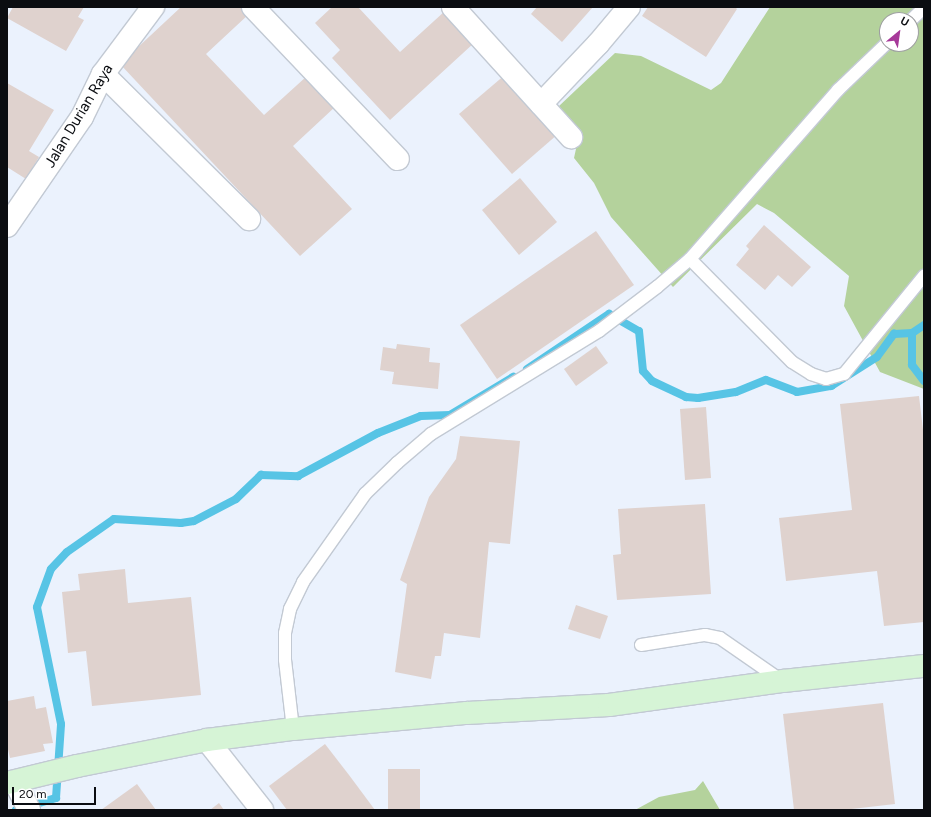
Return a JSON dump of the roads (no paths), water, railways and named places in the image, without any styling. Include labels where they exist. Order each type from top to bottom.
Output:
[{"type":"street","name":"Jalan Durian Raya","points":[[7,226],[82,117],[103,74],[153,7]]},
{"type":"street","points":[[254,7],[398,159]]},
{"type":"street","points":[[453,7],[571,137]]},
{"type":"street","points":[[541,104],[598,44],[629,7]]},
{"type":"street","points":[[103,74],[249,219]]},
{"type":"street","points":[[18,794],[46,774],[77,766],[207,740],[293,729],[467,712],[609,705],[783,681],[924,666]]},
{"type":"street","points":[[207,740],[262,810]]},
{"type":"lane","points":[[293,729],[285,660],[285,633],[290,609],[303,582],[365,494],[397,463],[431,434],[599,331],[690,259],[838,90],[879,51]]},
{"type":"lane","points":[[690,259],[792,362],[811,374],[826,379],[844,374],[924,276]]},
{"type":"lane","points":[[641,645],[705,634],[720,638],[783,681]]},
{"type":"waterway","points":[[527,369],[609,314],[639,331],[643,371],[652,381],[686,397],[698,398],[736,392],[766,380],[797,392],[831,386],[877,357],[894,334],[912,333]]},
{"type":"waterway","points":[[924,325],[912,333],[912,365],[924,381]]},
{"type":"waterway","points":[[16,810],[56,798],[61,724],[37,607],[51,569],[67,552],[114,519],[181,523],[194,521],[236,499],[261,475],[298,476],[378,433],[421,416],[450,415],[513,377]]}]
